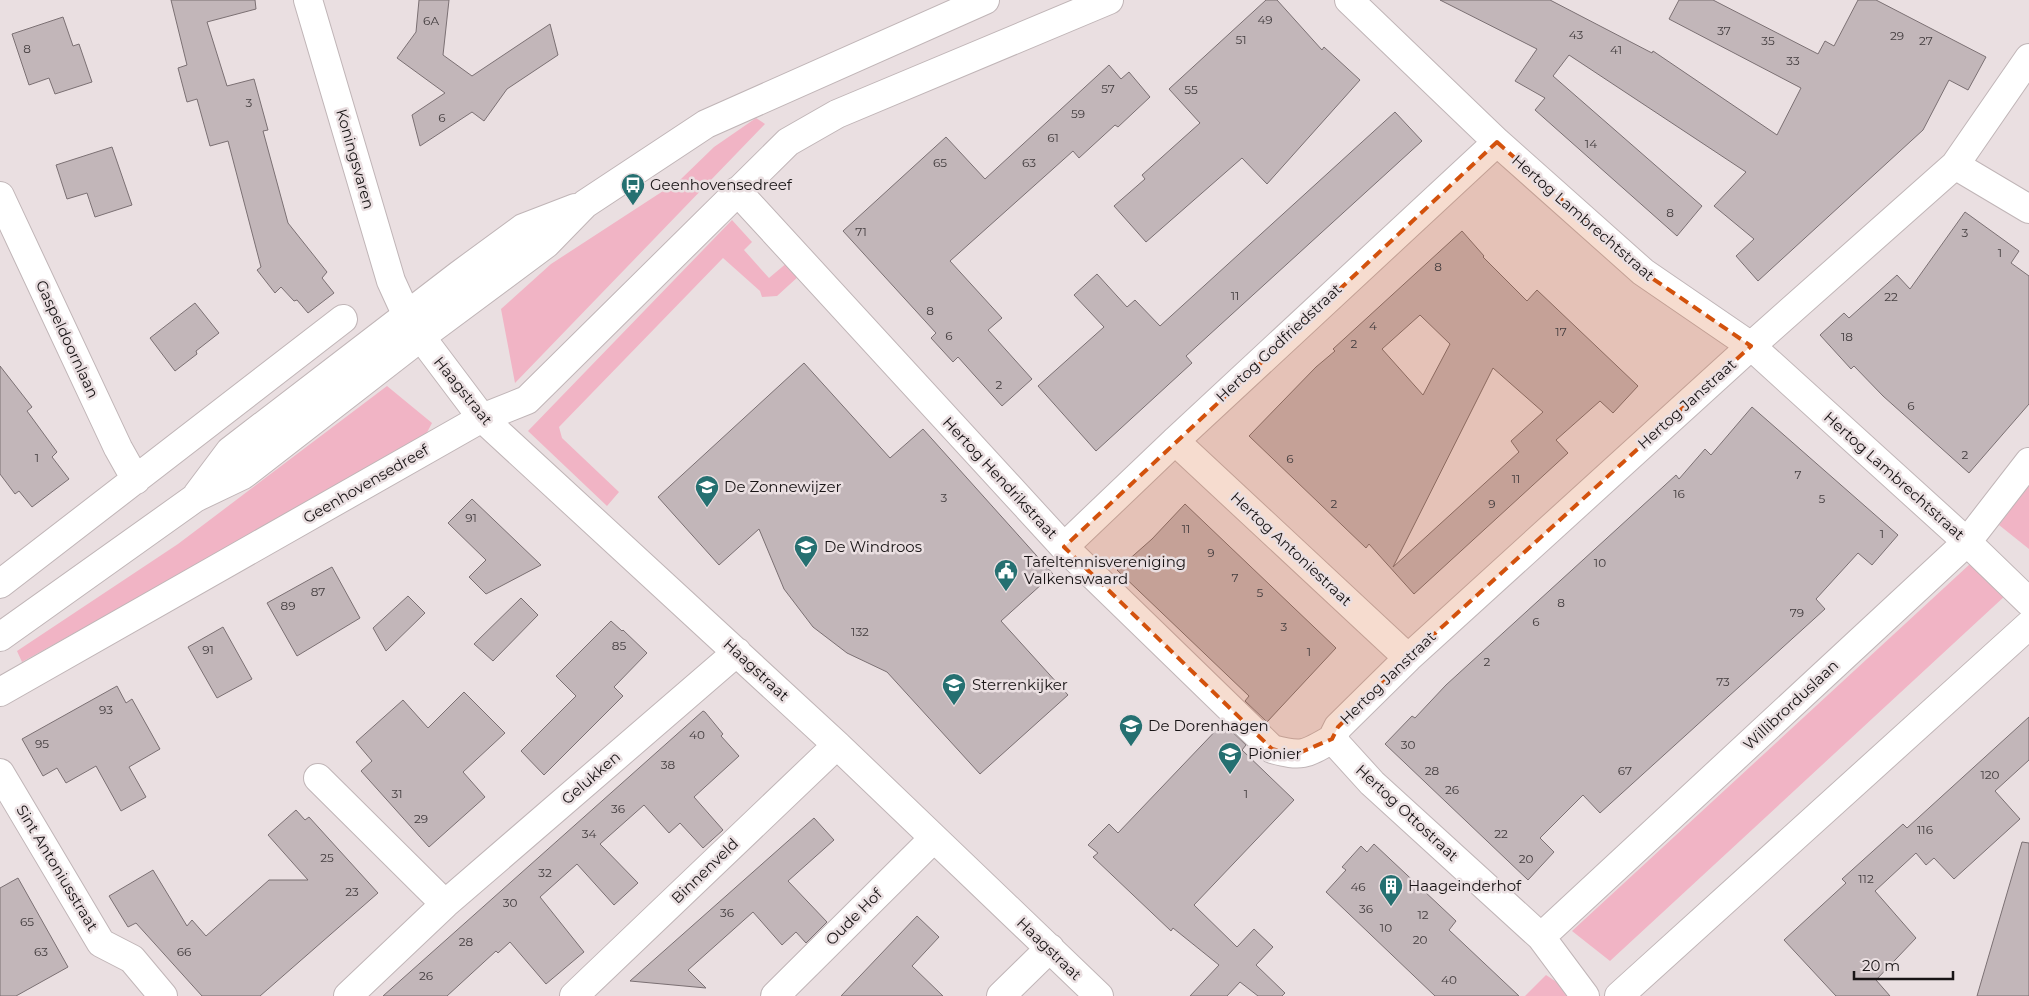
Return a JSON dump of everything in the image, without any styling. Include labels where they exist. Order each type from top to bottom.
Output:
[{"type":"street","name":"Koningsvaren","points":[[308,0],[391,281],[414,327]]},
{"type":"street","points":[[0,637],[195,498],[243,475],[414,327],[546,244],[585,204],[706,124],[985,0]]},
{"type":"street","name":"Geenhovensedreef","points":[[0,692],[482,418],[527,400],[788,142],[836,114],[1109,0]]},
{"type":"street","name":"Hertog Lambrechtstraat","points":[[1349,0],[1497,142],[1643,272],[1751,346],[1967,542],[2029,602]]},
{"type":"street","name":"Hertog Janstraat","points":[[1332,739],[1338,727],[1408,658],[1751,346],[1955,165],[2029,58]]},
{"type":"street","name":"Hertog Godfriedstraat","points":[[1064,547],[1174,441],[1497,142]]},
{"type":"street","points":[[1955,165],[2029,209]]},
{"type":"street","name":"Hertog Hendrikstraat","points":[[737,191],[1064,547],[1272,749],[1294,755],[1312,751],[1332,739]]},
{"type":"street","name":"Gaspeldoornlaan","points":[[2,205],[118,448],[136,480]]},
{"type":"street","points":[[0,584],[343,319]]},
{"type":"street","name":"Haagstraat","points":[[414,327],[482,418],[737,652],[1099,996]]},
{"type":"street","name":"Hertog Antoniestraat","points":[[1174,441],[1408,658]]},
{"type":"street","name":"Willibrorduslaan","points":[[1541,937],[1967,542],[2029,462]]},
{"type":"street","points":[[1619,996],[2029,625]]},
{"type":"street","name":"Gelukken","points":[[348,996],[445,904],[737,652]]},
{"type":"street","name":"Hertog Ottostraat","points":[[1332,739],[1372,783],[1541,937],[1585,996]]},
{"type":"street","name":"Binnenveld","points":[[574,996],[836,745]]},
{"type":"street","name":"Sint Antoniusstraat","points":[[0,773],[101,943],[132,959],[163,996]]},
{"type":"street","points":[[318,778],[445,904]]},
{"type":"street","name":"Oude Hof","points":[[775,996],[933,839]]},
{"type":"street","points":[[1001,996],[1050,948]]},
{"type":"highlighted area","points":[[1497,142],[1643,272],[1751,346],[1408,658],[1338,727],[1332,739],[1294,755],[1272,749],[1064,547]]},
{"type":"shaded area","points":[[756,118],[765,124],[515,383],[501,309],[551,264],[680,180],[714,147]]},
{"type":"shaded area","points":[[732,220],[752,242],[744,250],[769,278],[788,262],[800,275],[777,296],[762,297],[760,291],[723,258],[559,427],[562,438],[619,492],[607,506],[528,431]]},
{"type":"shaded area","points":[[387,386],[432,423],[423,440],[22,662],[17,651],[178,544]]},
{"type":"shaded area","points":[[2029,484],[2029,549],[1999,525]]},
{"type":"shaded area","points":[[1970,564],[2006,595],[1610,961],[1572,931]]},
{"type":"shaded area","points":[[1546,975],[1578,996],[1525,996]]},
{"type":"building","points":[[171,0],[255,0],[256,9],[207,22],[227,86],[254,79],[268,130],[263,131],[288,223],[327,272],[322,278],[334,293],[308,313],[297,300],[294,301],[281,287],[275,293],[257,270],[261,267],[228,141],[210,146],[197,99],[187,102],[178,68],[187,65]]},
{"type":"building","points":[[419,0],[449,0],[443,55],[472,76],[550,24],[558,55],[507,89],[484,121],[472,112],[420,146],[412,115],[445,93],[397,58],[416,32]]},
{"type":"building","points":[[1266,0],[1277,0],[1322,50],[1324,47],[1360,80],[1267,184],[1242,158],[1146,242],[1114,206],[1145,179],[1142,175],[1200,123],[1169,89]]},
{"type":"building","points":[[1440,0],[1550,0],[1652,53],[1653,51],[1777,135],[1801,88],[1669,19],[1679,0],[1713,0],[1818,54],[1825,41],[1834,46],[1858,0],[1876,0],[1986,57],[1968,90],[1949,80],[1923,130],[1758,281],[1736,256],[1754,239],[1714,206],[1746,172],[1569,55],[1553,76],[1702,206],[1677,236],[1535,110],[1545,98],[1515,81],[1537,49]]},
{"type":"building","points":[[63,17],[73,46],[79,44],[92,82],[55,94],[49,78],[29,85],[12,34]]},
{"type":"building","points":[[1109,65],[1121,79],[1129,72],[1150,97],[1118,127],[1115,125],[1079,158],[1073,151],[950,261],[1002,318],[988,330],[1032,379],[1002,406],[958,357],[953,362],[931,338],[936,333],[843,231],[946,137],[985,179]]},
{"type":"building","points":[[1395,112],[1422,141],[1186,356],[1192,363],[1096,451],[1038,386],[1104,327],[1074,295],[1097,274],[1127,307],[1135,300],[1160,326]]},
{"type":"building","points":[[112,147],[132,205],[95,217],[87,193],[67,199],[56,165]]},
{"type":"building","points":[[1965,212],[2019,251],[2011,263],[2029,276],[2029,404],[1969,473],[1883,396],[1854,366],[1851,369],[1820,335],[1844,313],[1849,318],[1897,275],[1910,289]]},
{"type":"building","points":[[1462,231],[1483,257],[1527,301],[1537,290],[1638,386],[1613,413],[1600,401],[1556,440],[1568,453],[1414,594],[1369,544],[1366,548],[1249,436],[1316,367],[1335,351],[1333,349]],"holes":[[[1420,315],[1450,344],[1423,395],[1382,349]],[[1493,368],[1543,412],[1511,441],[1519,452],[1393,567]]]},
{"type":"building","points":[[195,303],[219,333],[196,351],[197,354],[175,371],[150,338]]},
{"type":"building","points":[[804,363],[890,458],[923,429],[1053,574],[1001,621],[1068,695],[980,774],[887,672],[847,653],[813,627],[784,589],[759,529],[719,565],[658,497]]},
{"type":"building","points":[[0,366],[32,407],[27,411],[57,452],[52,457],[69,479],[32,507],[19,491],[15,494],[0,474]]},
{"type":"building","points":[[1752,407],[1898,535],[1872,565],[1858,553],[1816,599],[1825,609],[1600,813],[1583,795],[1540,838],[1554,852],[1528,880],[1385,744],[1412,716],[1415,718],[1446,685],[1676,475],[1679,479],[1705,449],[1711,455]]},
{"type":"building","points":[[472,499],[541,565],[486,594],[469,577],[486,560],[448,523]]},
{"type":"building","points":[[1185,504],[1336,648],[1267,722],[1245,701],[1249,696],[1117,570],[1152,539]]},
{"type":"building","points":[[332,567],[360,618],[297,656],[267,603]]},
{"type":"building","points":[[408,596],[425,613],[386,651],[373,628]]},
{"type":"building","points":[[521,598],[538,615],[493,661],[474,644]]},
{"type":"building","points":[[611,621],[647,653],[614,687],[623,696],[544,775],[521,751],[576,696],[556,676]]},
{"type":"building","points":[[223,627],[252,679],[217,698],[188,647]]},
{"type":"building","points":[[117,686],[126,703],[132,699],[160,749],[129,767],[146,797],[121,811],[96,766],[66,783],[57,768],[43,776],[22,739]]},
{"type":"building","points":[[464,692],[505,733],[463,772],[485,797],[429,847],[361,771],[372,761],[356,742],[403,700],[428,728]]},
{"type":"building","points":[[703,711],[723,734],[721,736],[739,756],[694,797],[723,830],[703,848],[680,823],[669,833],[644,805],[600,844],[638,883],[614,905],[577,864],[540,897],[584,952],[546,984],[510,942],[498,953],[496,951],[447,996],[383,996]]},
{"type":"building","points":[[2029,717],[2029,760],[1995,791],[2020,819],[1954,879],[1934,858],[1926,865],[1916,853],[1875,891],[1916,938],[1876,980],[1890,996],[1836,996],[1784,940],[1846,883],[1842,879],[1903,824],[1907,828]]},
{"type":"building","points":[[1223,723],[1246,745],[1242,750],[1294,800],[1194,905],[1237,947],[1254,929],[1273,947],[1256,965],[1285,993],[1282,996],[1258,996],[1240,982],[1227,996],[1190,996],[1219,965],[1173,928],[1171,931],[1093,857],[1098,853],[1088,845],[1109,824],[1118,833]]},
{"type":"building","points":[[296,810],[305,820],[309,817],[378,893],[260,996],[202,996],[136,923],[128,927],[109,896],[153,870],[187,926],[192,920],[206,936],[269,880],[308,880],[268,835]]},
{"type":"building","points":[[814,818],[834,840],[788,881],[827,922],[806,943],[796,932],[782,945],[753,912],[688,970],[706,988],[630,981]]},
{"type":"building","points":[[2022,842],[2029,843],[2029,996],[1977,996]]},
{"type":"building","name":"Haageinderhof","points":[[1374,844],[1456,921],[1449,930],[1519,996],[1435,996],[1326,892],[1346,870],[1342,867],[1361,846],[1367,852]]},
{"type":"building","points":[[18,878],[68,967],[16,996],[0,996],[0,888]]},
{"type":"building","points":[[917,916],[939,937],[912,966],[943,996],[841,996]]},
{"type":"place","name":"Geenhovensedreef","points":[[633,206]]},
{"type":"place","name":"De Zonnewijzer","points":[[707,508]]},
{"type":"place","name":"De Windroos","points":[[806,568]]},
{"type":"place","name":"Tafeltennisvereniging Valkenswaard","points":[[1006,592]]},
{"type":"place","name":"Sterrenkijker","points":[[954,706]]},
{"type":"place","name":"De Dorenhagen","points":[[1131,747]]},
{"type":"place","name":"Pionier","points":[[1230,775]]},
{"type":"place","name":"Haageinderhof","points":[[1391,907]]}]
